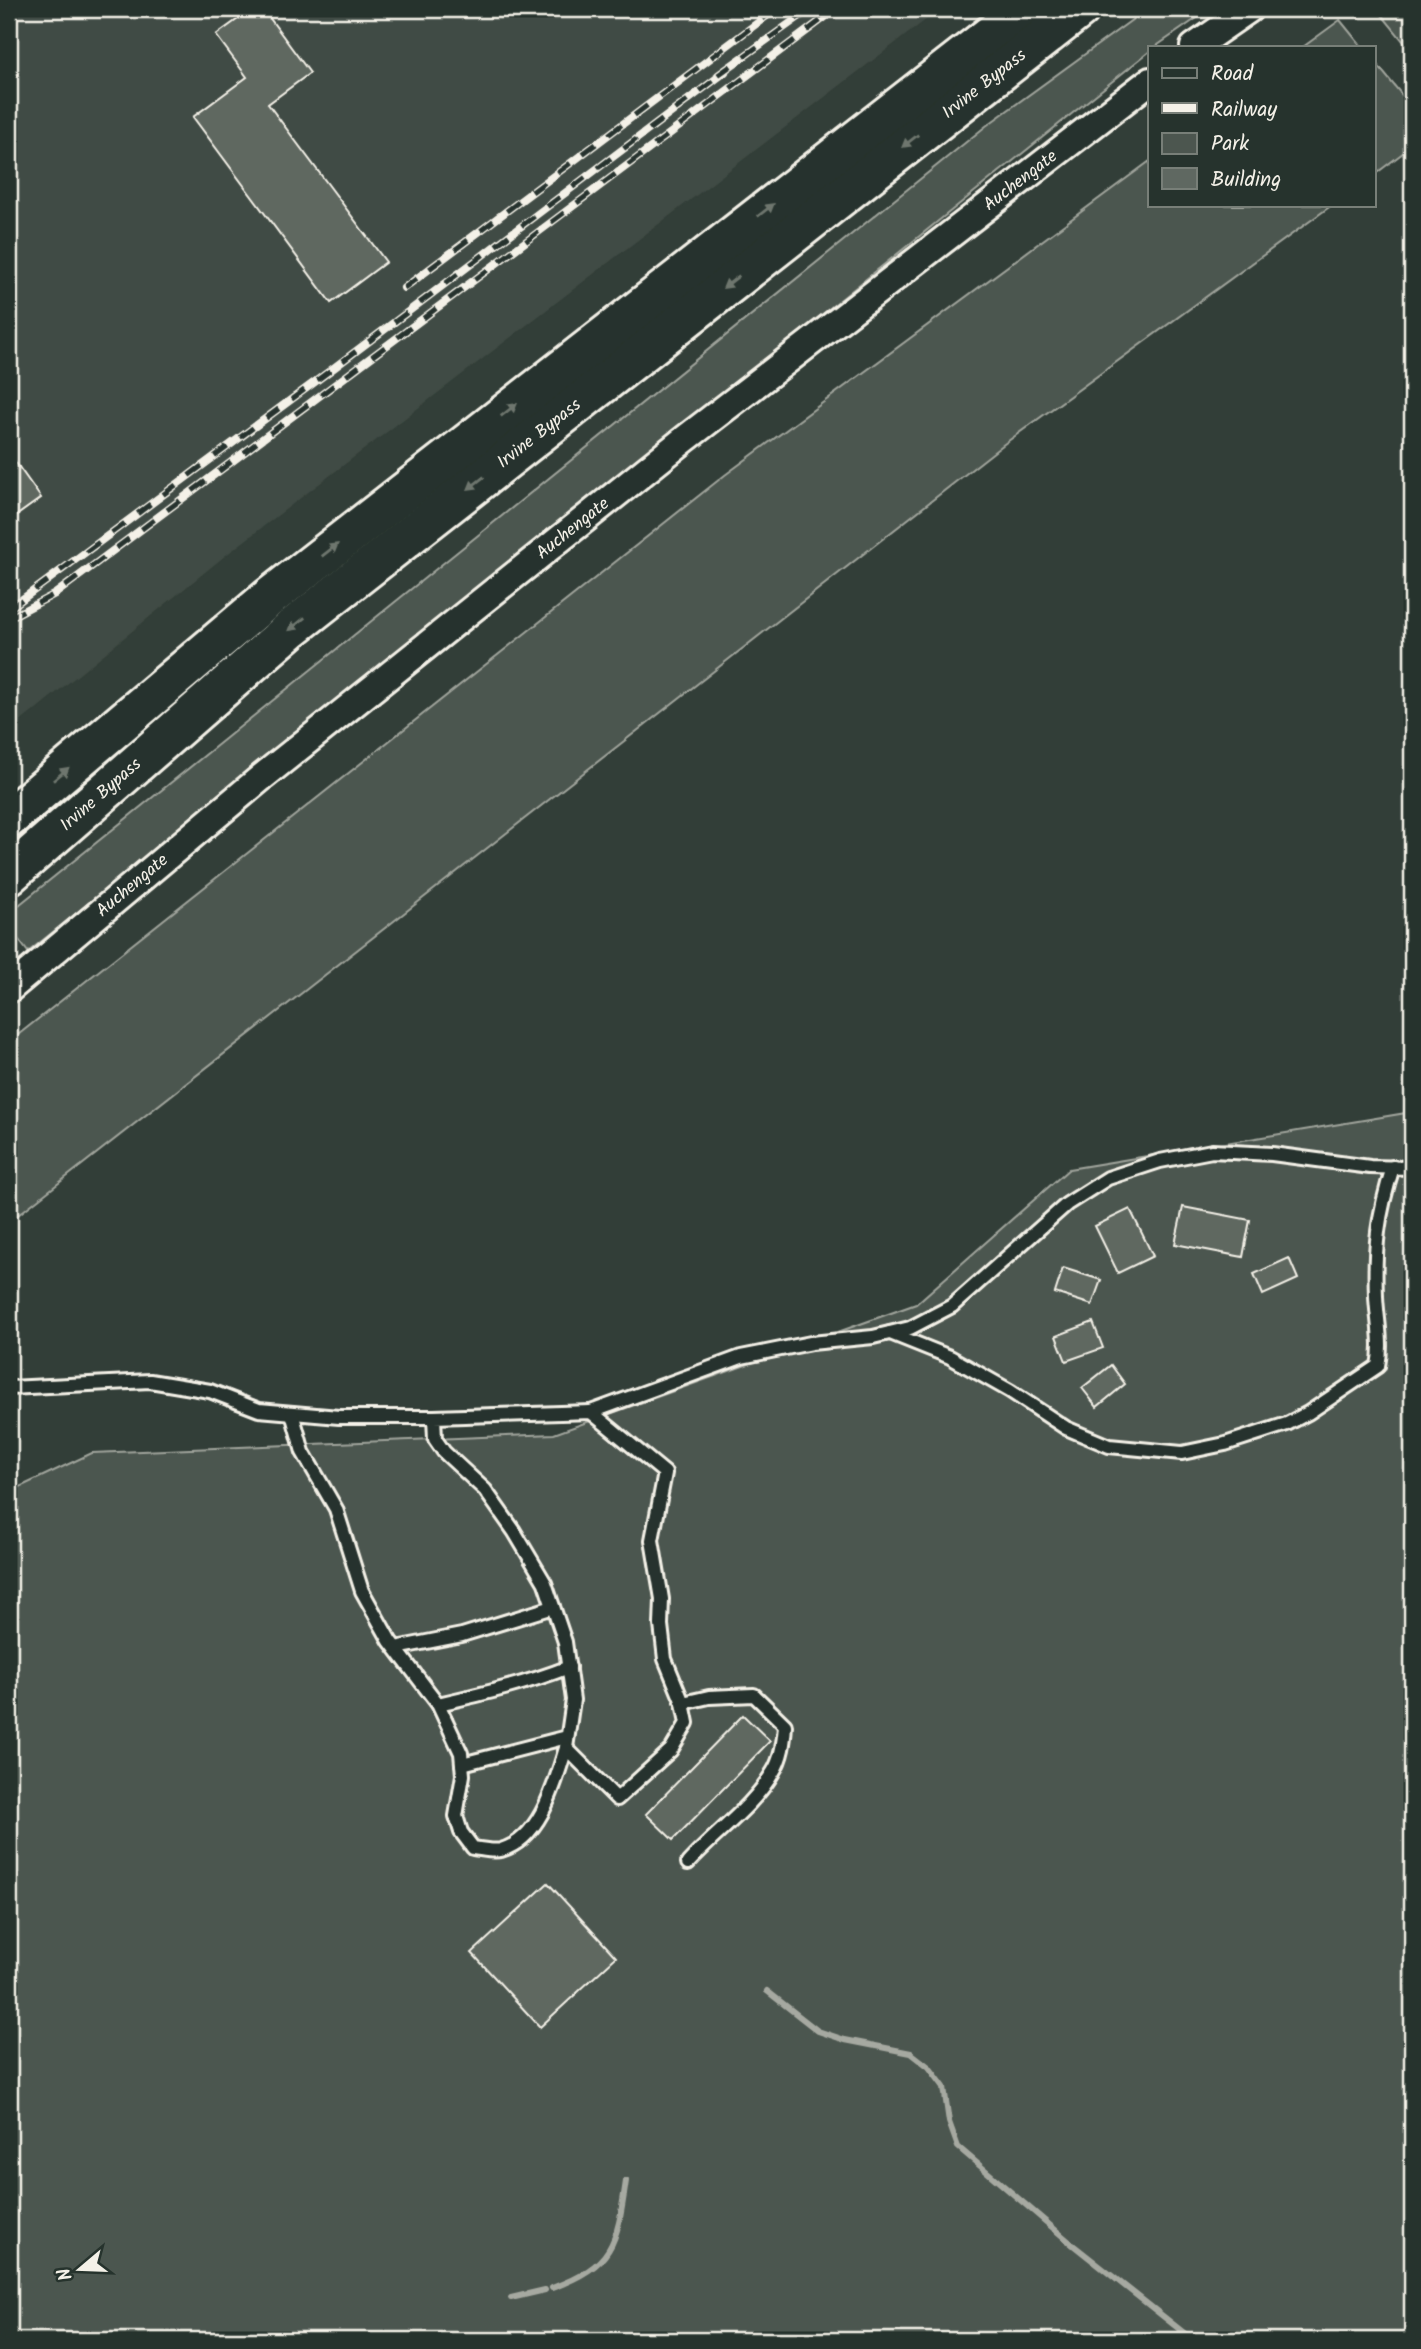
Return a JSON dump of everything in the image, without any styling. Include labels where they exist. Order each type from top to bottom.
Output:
[{"type":"highway","name":"Irvine Bypass","points":[[9,818],[270,597],[1024,9]]},
{"type":"highway","name":"Irvine Bypass","points":[[9,875],[292,628],[1080,9]]},
{"type":"street","points":[[1195,46],[1249,9]]},
{"type":"street","name":"Auchengate","points":[[9,989],[262,776],[674,447],[1148,83]]},
{"type":"lane","points":[[9,1388],[150,1381],[209,1391],[259,1409],[339,1417],[434,1418],[591,1412],[741,1357],[811,1343],[873,1337],[910,1328],[952,1306],[1067,1204],[1108,1178],[1160,1160],[1212,1151],[1272,1154],[1370,1167],[1412,1168]]},
{"type":"lane","points":[[890,1333],[950,1357],[1010,1391],[1066,1428],[1109,1446],[1182,1453],[1237,1440],[1287,1424],[1378,1366],[1381,1353],[1374,1249],[1381,1205],[1393,1167]]},
{"type":"lane","points":[[567,1743],[617,1799],[671,1749],[687,1723],[683,1703],[665,1659],[661,1625],[662,1599],[652,1540],[664,1473],[591,1412]]},
{"type":"lane","points":[[292,1413],[303,1452],[336,1510],[362,1591],[396,1648],[438,1704],[461,1753],[463,1775],[456,1816],[461,1832],[474,1848],[498,1851],[519,1842],[534,1825],[553,1788],[567,1743],[573,1700],[569,1667],[565,1642],[545,1583],[514,1531],[485,1490],[444,1452],[435,1439],[434,1418]]},
{"type":"lane","points":[[396,1648],[484,1629],[553,1607]]},
{"type":"lane","points":[[438,1704],[500,1690],[569,1667]]},
{"type":"lane","points":[[683,1703],[709,1697],[754,1695],[785,1725],[784,1742],[773,1772],[754,1797],[688,1863]]},
{"type":"lane","points":[[462,1764],[567,1743]]},
{"type":"shaded area","points":[[9,9],[940,9],[226,555],[9,731]]},
{"type":"green space","points":[[1147,9],[1210,9],[1156,46],[1148,46],[1148,53],[28,952],[9,927],[9,913],[986,126]]},
{"type":"green space","points":[[1377,9],[1412,9],[1412,52]]},
{"type":"green space","points":[[1340,20],[1361,46],[1304,46]]},
{"type":"green space","points":[[1376,63],[1412,107],[1412,146],[1376,173]]},
{"type":"green space","points":[[1148,162],[1148,206],[1331,206],[1004,444],[9,1222],[9,1042],[725,475]]},
{"type":"green space","points":[[1412,1112],[1412,2340],[9,2340],[9,1492],[92,1453],[554,1434],[916,1304],[1069,1169]]},
{"type":"building","points":[[252,9],[263,9],[310,73],[268,104],[386,262],[331,303],[193,117],[247,77],[216,35]]},
{"type":"building","points":[[9,453],[41,498],[9,521]]},
{"type":"building","points":[[1183,1207],[1250,1220],[1243,1257],[1175,1244]]},
{"type":"building","points":[[1130,1209],[1153,1256],[1118,1273],[1095,1226]]},
{"type":"building","points":[[1289,1258],[1298,1279],[1263,1295],[1254,1274]]},
{"type":"building","points":[[1063,1268],[1101,1280],[1092,1305],[1055,1293]]},
{"type":"building","points":[[1093,1322],[1103,1348],[1066,1361],[1056,1336]]},
{"type":"building","points":[[1111,1365],[1125,1384],[1097,1407],[1082,1388]]},
{"type":"building","points":[[743,1715],[770,1741],[673,1840],[646,1814]]},
{"type":"building","points":[[548,1883],[616,1957],[540,2027],[472,1953]]},
{"type":"waterway","points":[[767,1991],[818,2031],[845,2040],[911,2053],[929,2067],[944,2087],[949,2122],[958,2147],[1073,2245],[1193,2340]]},
{"type":"waterway","points":[[552,2288],[589,2270],[609,2249],[620,2220],[626,2181]]},
{"type":"waterway","points":[[511,2298],[545,2290]]},
{"type":"railway","points":[[404,288],[776,9]]},
{"type":"railway","points":[[718,75],[810,9]]},
{"type":"railway","points":[[9,618],[55,594],[836,9]]},
{"type":"railway","points":[[9,609],[725,72]]}]
